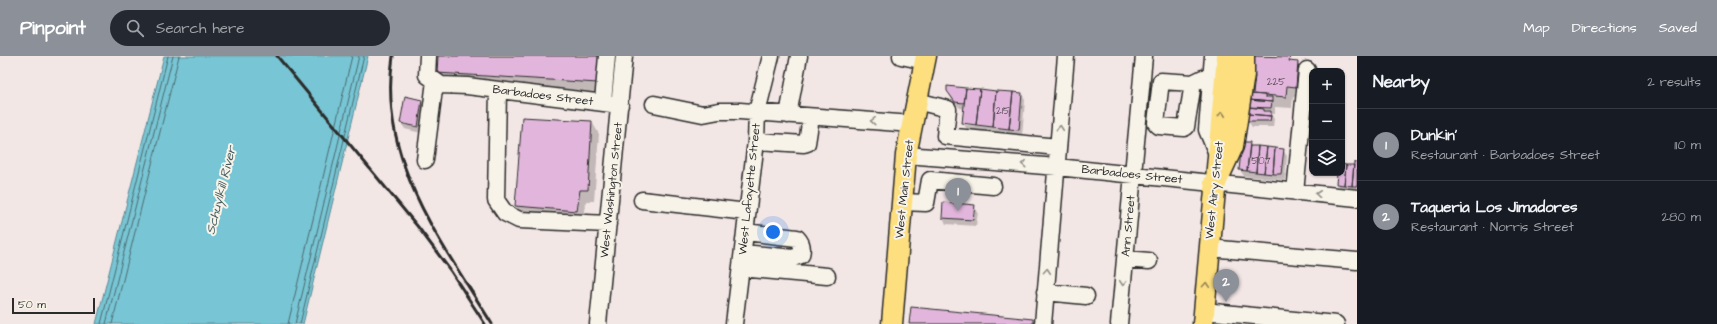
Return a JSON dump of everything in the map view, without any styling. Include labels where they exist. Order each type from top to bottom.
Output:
[{"type":"highway","points":[[1215,183],[1232,146],[1243,56]]},
{"type":"main road","name":"West Airy Street","points":[[1203,317],[1208,248],[1227,56]]},
{"type":"main road","name":"West Main Street","points":[[892,324],[906,155],[926,59]]},
{"type":"street","points":[[425,160],[435,81],[427,75],[428,56]]},
{"type":"street","points":[[603,102],[606,56]]},
{"type":"street","name":"West Washington Street","points":[[598,324],[624,56]]},
{"type":"street","name":"West Lafayette Street","points":[[734,324],[756,141],[757,112],[771,56]]},
{"type":"street","points":[[788,115],[799,56]]},
{"type":"street","points":[[901,56],[926,59]]},
{"type":"street","points":[[1043,324],[1066,56]]},
{"type":"street","name":"Ann Street","points":[[1119,324],[1144,56]]},
{"type":"street","points":[[1213,56],[1207,130],[1218,156]]},
{"type":"street","points":[[1294,192],[1307,70]]},
{"type":"street","points":[[1157,125],[1161,81],[1193,83],[1203,78],[1211,79]]},
{"type":"street","name":"Barbadoes Street","points":[[435,81],[441,85],[467,86],[620,104]]},
{"type":"street","points":[[1137,125],[1157,125],[1178,128],[1186,127],[1193,83]]},
{"type":"street","points":[[498,90],[496,200],[505,212],[520,220],[608,224]]},
{"type":"street","points":[[917,101],[948,109],[943,158]]},
{"type":"street","points":[[654,104],[703,114],[719,111],[757,112],[912,124]]},
{"type":"street","points":[[756,141],[807,143],[811,117]]},
{"type":"street","points":[[945,136],[1058,147]]},
{"type":"street","points":[[992,162],[994,140]]},
{"type":"street","name":"Barbadoes Street","points":[[906,155],[1132,174],[1357,198]]},
{"type":"street","points":[[973,184],[976,160]]},
{"type":"street","points":[[902,202],[926,204],[930,180],[994,186]]},
{"type":"street","points":[[643,196],[748,207]]},
{"type":"street","points":[[742,261],[793,258],[801,255],[802,250],[802,245],[797,238],[745,232]]},
{"type":"street","points":[[1208,248],[1357,261]]},
{"type":"street","points":[[1125,259],[1149,261]]},
{"type":"street","points":[[742,261],[827,276]]},
{"type":"street","points":[[1046,292],[1086,296]]},
{"type":"street","points":[[1203,317],[1336,324]]},
{"type":"water","name":"Schuylkill River","points":[[164,56],[368,56],[303,324],[96,324]]},
{"type":"building","points":[[438,56],[601,56],[598,83],[437,73]]},
{"type":"building","points":[[1250,56],[1290,57],[1289,61],[1298,62],[1296,87],[1287,86],[1286,97],[1253,94],[1255,76],[1248,75]]},
{"type":"building","points":[[947,86],[966,88],[964,103],[955,102],[947,91]]},
{"type":"building","points":[[966,88],[980,89],[976,125],[962,123]]},
{"type":"building","points":[[980,89],[996,91],[993,127],[976,125]]},
{"type":"building","points":[[996,91],[1013,92],[1009,129],[993,127]]},
{"type":"building","points":[[1013,92],[1022,93],[1019,130],[1009,129]]},
{"type":"building","points":[[1249,94],[1272,97],[1272,102],[1249,100]]},
{"type":"building","points":[[405,96],[422,100],[418,127],[400,123]]},
{"type":"building","points":[[1249,100],[1272,102],[1271,108],[1248,107]]},
{"type":"building","points":[[1248,107],[1271,111],[1271,116],[1248,114]]},
{"type":"building","points":[[1248,114],[1271,116],[1270,121],[1247,121]]},
{"type":"building","points":[[522,117],[592,121],[588,190],[580,190],[577,211],[515,206]]},
{"type":"building","points":[[1242,142],[1250,142],[1247,171],[1239,170]]},
{"type":"building","points":[[1250,146],[1258,146],[1256,172],[1247,171]]},
{"type":"building","points":[[1258,146],[1267,147],[1264,173],[1256,172]]},
{"type":"building","points":[[1267,147],[1275,148],[1273,174],[1264,173]]},
{"type":"building","points":[[1275,148],[1284,149],[1281,174],[1273,174]]},
{"type":"building","points":[[1354,162],[1357,163],[1357,186],[1352,186]]},
{"type":"building","points":[[1346,165],[1354,165],[1352,186],[1344,185]]},
{"type":"building","points":[[1337,176],[1345,176],[1344,185],[1336,184]]},
{"type":"building","points":[[943,202],[975,205],[973,220],[942,218]]},
{"type":"building","points":[[911,307],[1033,319],[1033,324],[909,324]]},
{"type":"railway","points":[[277,56],[418,227],[450,270],[485,324]]},
{"type":"railway","points":[[393,56],[391,94],[395,130],[404,165],[417,198],[434,230],[492,324]]},
{"type":"place","name":"Dunkin'","points":[[958,211]]},
{"type":"place","name":"Taqueria Los Jimadores","points":[[1226,302]]}]
